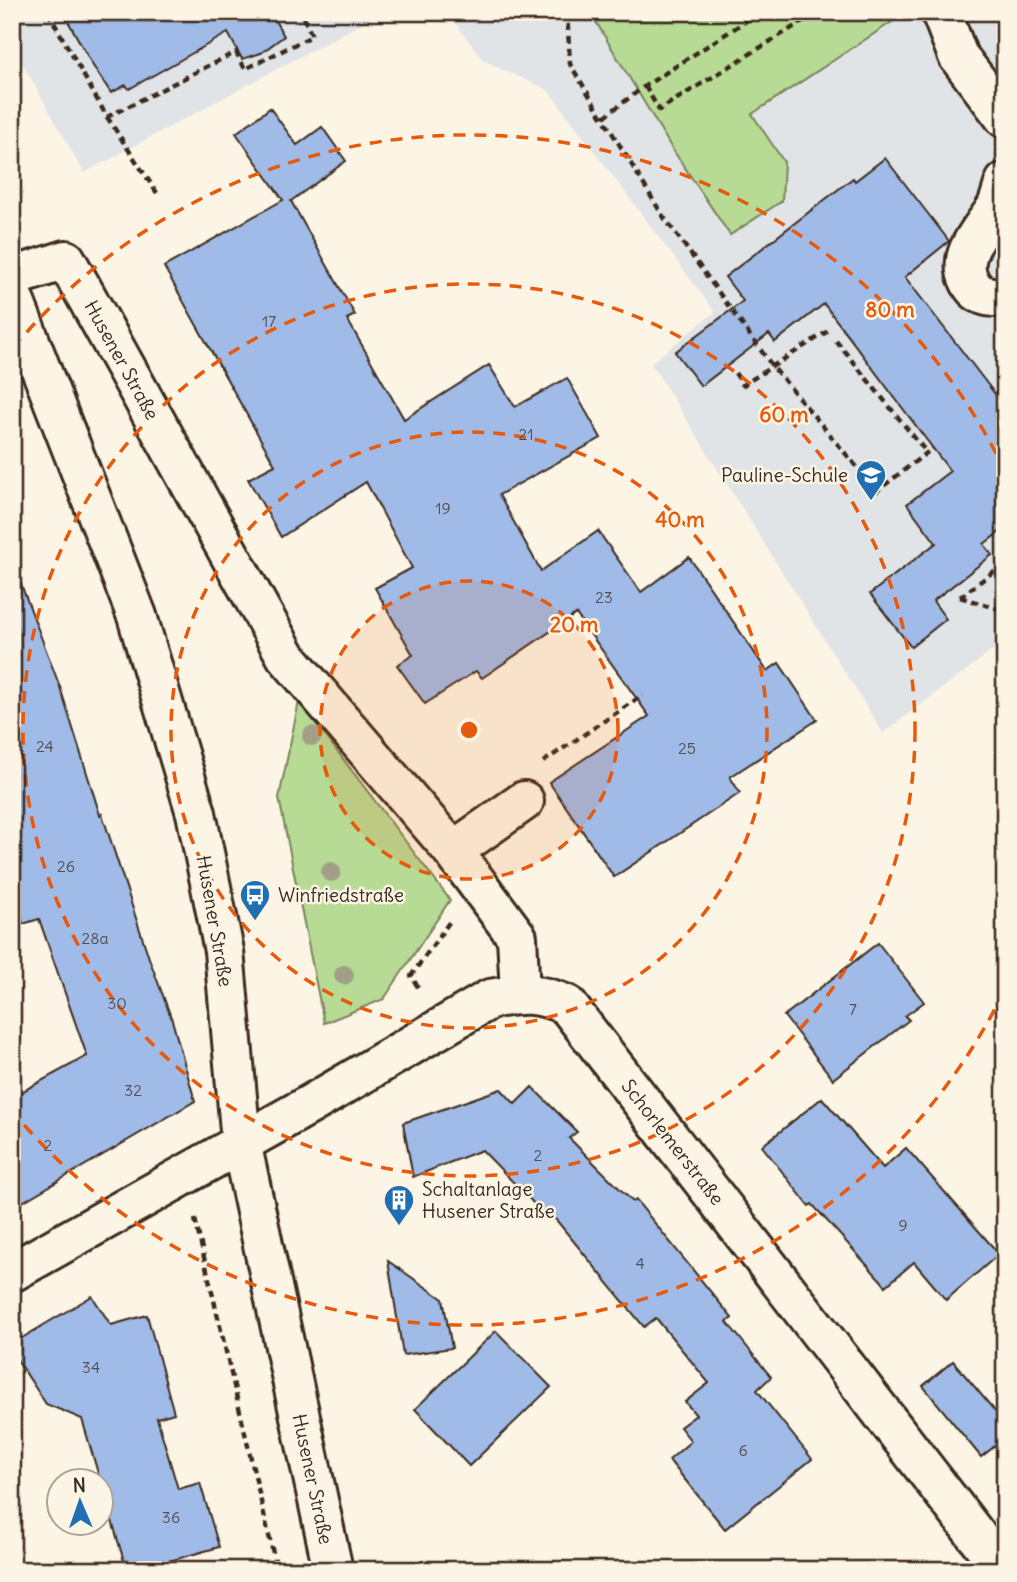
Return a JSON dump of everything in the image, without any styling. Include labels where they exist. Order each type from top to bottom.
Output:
[{"type":"street","points":[[941,12],[958,56],[1005,118]]},
{"type":"street","points":[[1005,182],[998,205],[965,259],[966,275],[973,290],[982,295],[1005,297]]},
{"type":"street","name":"Husener Straße","points":[[12,277],[65,260],[286,656],[453,851],[517,937],[520,993]]},
{"type":"street","name":"Husener Straße","points":[[12,295],[137,616],[196,813],[224,951],[242,1142],[333,1570]]},
{"type":"street","points":[[453,851],[524,801]]},
{"type":"street","name":"Schorlemerstraße","points":[[242,1142],[490,999],[520,993],[543,995],[567,1005],[1003,1570]]},
{"type":"street","points":[[12,1272],[242,1142]]},
{"type":"path","points":[[48,12],[107,117],[157,193]]},
{"type":"path","points":[[107,117],[236,52],[245,69],[312,36],[301,12]]},
{"type":"path","points":[[567,12],[570,64],[663,216],[773,366],[877,491],[933,448]]},
{"type":"path","points":[[604,117],[645,86],[760,12]]},
{"type":"path","points":[[645,86],[659,110],[818,12]]},
{"type":"path","points":[[735,373],[743,385],[828,331]]},
{"type":"path","points":[[836,341],[927,453]]},
{"type":"path","points":[[1005,563],[960,597],[1005,611]]},
{"type":"path","points":[[418,987],[411,976],[477,883]]},
{"type":"path","points":[[207,1162],[191,1204],[277,1570]]},
{"type":"shaded area","points":[[12,12],[383,12],[84,173],[12,45]]},
{"type":"shaded area","name":"Pauline-Schule","points":[[447,12],[1005,12],[1005,641],[883,733],[651,363],[715,312],[548,90],[484,61]]},
{"type":"green space","points":[[590,12],[907,12],[752,114],[784,162],[782,201],[730,235],[671,147]]},
{"type":"green space","points":[[299,701],[450,900],[384,999],[324,1023],[279,798]]},
{"type":"building","points":[[63,12],[270,12],[284,36],[261,53],[242,59],[228,33],[129,89],[126,85],[111,93]]},
{"type":"building","points":[[270,108],[297,145],[322,127],[346,161],[291,201],[355,315],[347,319],[404,419],[489,365],[515,407],[567,378],[601,438],[499,495],[541,571],[598,531],[641,592],[689,557],[767,671],[779,663],[817,720],[730,777],[740,793],[614,877],[549,782],[649,716],[576,614],[482,678],[476,671],[425,704],[397,665],[413,655],[375,588],[412,568],[366,482],[281,537],[248,479],[275,465],[164,267],[283,200],[236,133]]},
{"type":"building","points":[[885,158],[949,241],[905,277],[1005,407],[1005,528],[984,544],[992,555],[933,601],[946,619],[911,647],[870,594],[936,543],[907,504],[950,471],[824,304],[775,342],[769,334],[701,386],[675,352],[743,301],[725,277],[853,178],[855,181]]},
{"type":"building","points":[[16,571],[60,687],[100,815],[102,814],[172,1020],[195,1101],[12,1208],[12,1097],[87,1056],[39,919],[23,924],[12,890],[12,572]]},
{"type":"building","points":[[878,943],[924,1002],[905,1016],[909,1020],[833,1079],[784,1016]]},
{"type":"building","points":[[532,1087],[577,1132],[569,1138],[633,1202],[636,1200],[732,1318],[727,1322],[771,1377],[757,1390],[812,1459],[725,1529],[669,1460],[691,1441],[680,1427],[696,1415],[685,1402],[709,1383],[656,1318],[644,1327],[548,1210],[544,1214],[482,1150],[413,1177],[403,1123],[501,1089],[515,1104]]},
{"type":"building","points":[[822,1098],[883,1168],[906,1148],[999,1254],[946,1300],[914,1262],[886,1286],[812,1204],[809,1206],[762,1146]]},
{"type":"building","points":[[388,1261],[443,1299],[452,1348],[403,1355]]},
{"type":"building","points":[[92,1296],[111,1325],[147,1315],[174,1413],[157,1418],[178,1489],[200,1483],[219,1547],[148,1567],[147,1562],[126,1568],[116,1534],[116,1466],[96,1466],[82,1419],[46,1404],[12,1352],[12,1344]]},
{"type":"building","points":[[496,1331],[551,1387],[469,1466],[415,1409]]},
{"type":"building","points":[[953,1361],[1005,1423],[1005,1438],[981,1457],[923,1386]]},
{"type":"place","name":"Pauline-Schule","points":[[871,502]]},
{"type":"place","name":"Winfriedstraße","points":[[255,922]]},
{"type":"place","name":"Schaltanlage Husener Straße","points":[[399,1227]]}]
